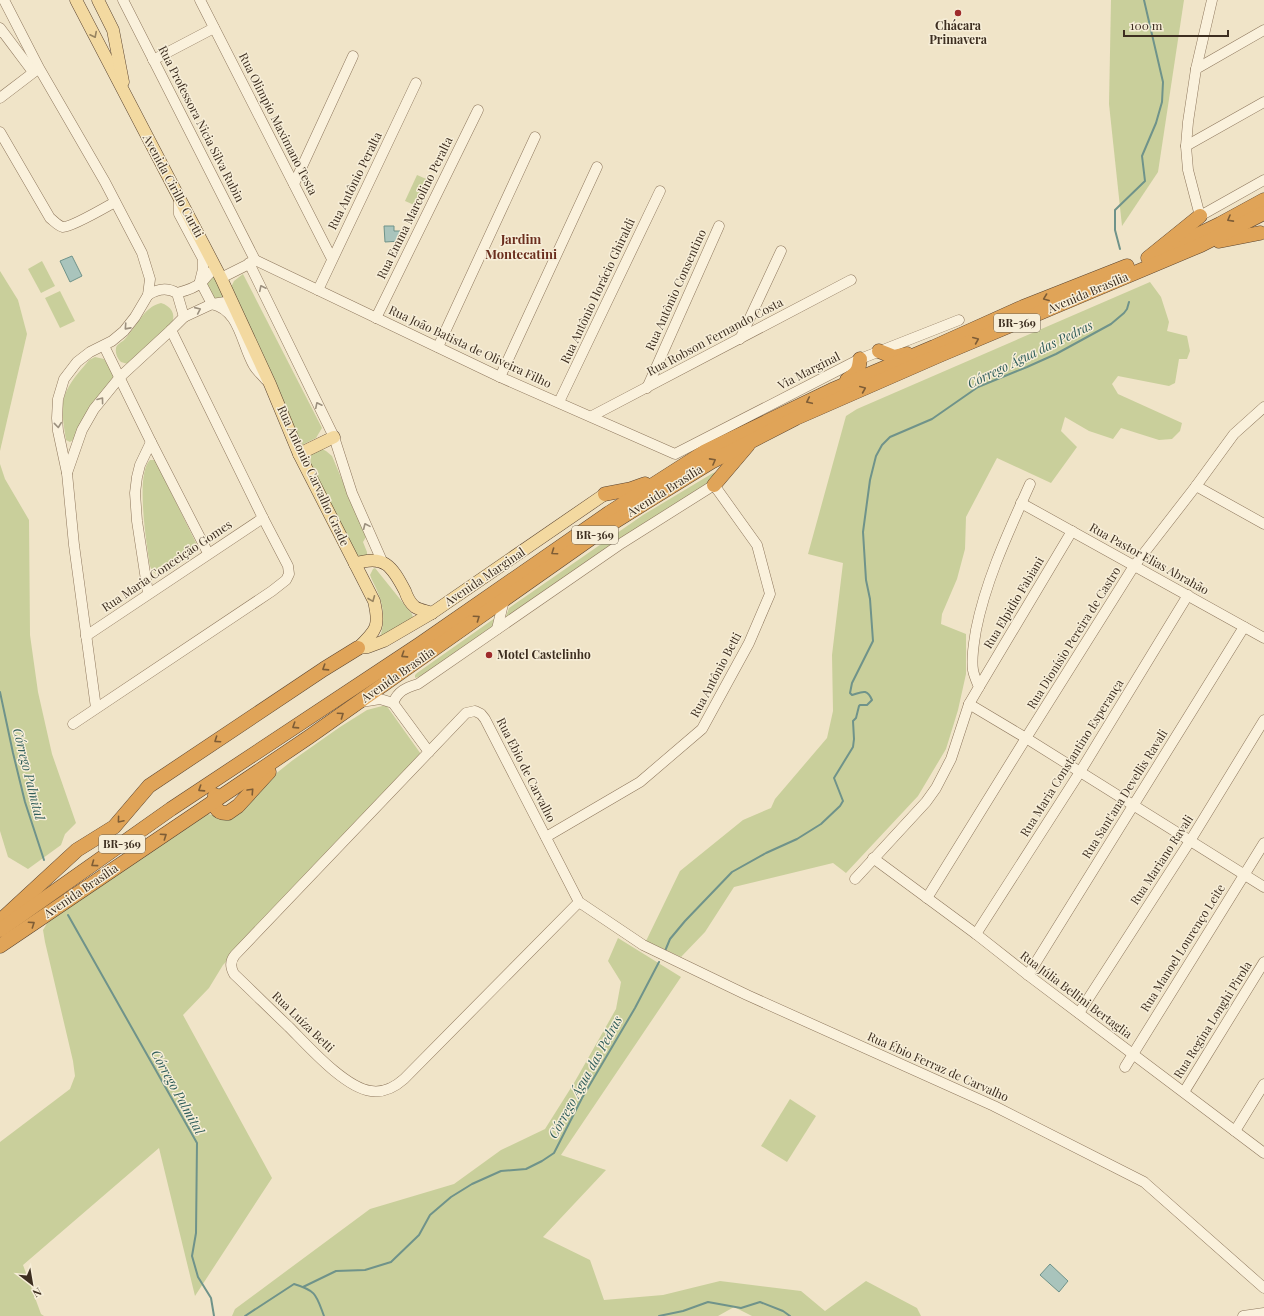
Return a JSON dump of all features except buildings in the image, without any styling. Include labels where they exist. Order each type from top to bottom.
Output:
[{"type":"highway","name":"Avenida Brasília","points":[[0,930],[244,759],[420,644],[609,513],[706,451],[832,390],[934,347],[1023,306],[1148,258],[1220,224],[1264,200]]},
{"type":"highway","name":"Avenida Brasília","points":[[0,946],[214,802],[216,808],[220,812],[228,813],[233,811],[274,768],[309,737],[620,518],[712,462],[796,418],[1201,245],[1264,213]]},
{"type":"highway","points":[[1148,258],[1200,216]]},
{"type":"highway","points":[[1201,245],[1263,235]]},
{"type":"highway","points":[[879,351],[894,357],[934,347]]},
{"type":"highway","points":[[832,390],[855,375],[859,369],[860,359]]},
{"type":"highway","points":[[714,485],[752,440]]},
{"type":"highway","points":[[605,494],[631,489],[668,475]]},
{"type":"highway","points":[[0,921],[77,850],[114,827],[149,786],[324,669],[358,648]]},
{"type":"highway","points":[[214,802],[220,787],[244,759]]},
{"type":"main road","name":"Avenida Cirillo Curtti","points":[[76,0],[218,273]]},
{"type":"main road","name":"Avenida Cirillo Curtti","points":[[98,0],[113,30],[125,95]]},
{"type":"main road","name":"Rua Antonio Carvalho Grade","points":[[218,273],[270,384],[299,454],[374,600],[378,616],[376,628],[371,636],[358,648]]},
{"type":"main road","points":[[299,454],[334,437]]},
{"type":"main road","name":"Avenida Marginal","points":[[358,648],[368,647],[380,643],[432,613],[605,494]]},
{"type":"main road","points":[[355,564],[366,560],[382,561],[391,568],[398,577],[409,600],[414,606],[432,613]]},
{"type":"street","points":[[4,0],[36,70],[115,202],[146,262],[150,279],[148,295],[130,324],[118,336],[104,346],[90,352],[70,369],[60,389],[57,407],[60,443],[66,473],[96,708]]},
{"type":"street","name":"Rua Professora Nicia Silva Rubin","points":[[123,0],[252,262],[334,437],[352,493],[382,561]]},
{"type":"street","name":"Rua Olimpio Maximano Testa","points":[[200,0],[332,259]]},
{"type":"street","points":[[1212,0],[1196,69],[1186,146],[1188,170],[1200,216],[1264,180]]},
{"type":"street","points":[[0,28],[36,70]]},
{"type":"street","points":[[153,60],[214,28]]},
{"type":"street","points":[[1196,69],[1264,30]]},
{"type":"street","points":[[294,184],[353,56]]},
{"type":"street","points":[[0,98],[36,70]]},
{"type":"street","name":"Rua Antônio Peralta","points":[[318,290],[416,83]]},
{"type":"street","points":[[1186,146],[1264,102]]},
{"type":"street","name":"Rua Emma Marcolino Peralta","points":[[376,318],[478,110]]},
{"type":"street","points":[[0,132],[50,218],[57,224],[64,227],[74,224],[115,202]]},
{"type":"street","points":[[438,347],[535,137]]},
{"type":"street","points":[[500,376],[597,168]]},
{"type":"street","name":"Rua Antônio Horácio Ghiraldi","points":[[559,402],[660,191]]},
{"type":"street","points":[[179,197],[180,214],[203,259],[203,269],[200,278],[201,283],[212,304],[222,307],[232,315],[254,366],[270,384]]},
{"type":"street","name":"Rua Antônio Consentino","points":[[647,388],[719,226]]},
{"type":"street","points":[[740,338],[781,251]]},
{"type":"street","points":[[177,293],[189,290],[201,283],[209,273],[218,273],[252,262]]},
{"type":"street","name":"Rua João Batista de Oliveira Filho","points":[[252,262],[318,290],[500,376],[675,454]]},
{"type":"street","name":"Rua Robson Fernando Costa","points":[[592,416],[851,280]]},
{"type":"street","points":[[148,295],[160,290],[172,290],[177,293],[184,317]]},
{"type":"street","points":[[66,473],[82,430],[94,409],[120,377],[184,317],[212,304],[232,301]]},
{"type":"street","name":"Via Marginal","points":[[675,454],[860,359],[958,320]]},
{"type":"street","points":[[73,724],[272,591],[286,580],[288,574],[288,566],[262,518],[171,330]]},
{"type":"street","points":[[104,346],[208,553]]},
{"type":"street","name":"Rua Dionísio Pereira de Castro","points":[[927,898],[1134,566],[1234,434],[1264,408]]},
{"type":"street","points":[[148,593],[137,521],[135,494],[140,465],[151,442]]},
{"type":"street","points":[[60,443],[68,446],[76,446]]},
{"type":"street","points":[[979,687],[973,671],[973,654],[980,612],[991,575],[1030,484]]},
{"type":"street","points":[[394,703],[398,694],[402,690],[418,684],[622,543],[714,485]]},
{"type":"street","name":"Rua Antônio Betti","points":[[546,837],[640,782],[702,729],[749,643],[770,594],[757,545],[714,485]]},
{"type":"street","points":[[1196,486],[1264,524]]},
{"type":"street","name":"Rua Pastor Elias Abrahão","points":[[1021,503],[1264,638]]},
{"type":"street","name":"Rua Maria Conceição Gomes","points":[[86,636],[262,518]]},
{"type":"street","name":"Rua Elpidio Fabiani","points":[[855,879],[922,807],[936,788],[953,754],[970,704],[1072,531]]},
{"type":"street","name":"Rua Maria Constantino Esperança","points":[[976,934],[1080,772],[1188,595]]},
{"type":"street","points":[[497,629],[504,600]]},
{"type":"street","name":"Rua Sant'ana Devellis Ravali","points":[[1028,975],[1244,627]]},
{"type":"street","points":[[396,677],[418,684]]},
{"type":"street","points":[[358,703],[380,699],[394,703],[429,752]]},
{"type":"street","points":[[970,704],[1264,887]]},
{"type":"street","name":"Rua Ebio de Carvalho","points":[[429,752],[466,713],[476,711],[481,714],[580,902]]},
{"type":"street","name":"Rua Mariano Ravali","points":[[1079,1013],[1190,841],[1264,720]]},
{"type":"street","name":"Rua Luíza Betti","points":[[429,752],[234,955],[231,960],[231,964],[234,974],[324,1062],[346,1080],[357,1087],[371,1091],[384,1090],[396,1085],[404,1079],[580,902]]},
{"type":"street","name":"Rua Manoel Lourenço Leite","points":[[1125,1067],[1264,843]]},
{"type":"street","name":"Rua Júlia Bellini Bertaglia","points":[[873,858],[976,934],[1264,1153]]},
{"type":"street","name":"Rua Ébio Ferraz de Carvalho","points":[[580,902],[644,945],[747,995],[994,1106],[1144,1182],[1264,1288]]},
{"type":"street","name":"Rua Regina Longhi Pirola","points":[[1184,1092],[1264,962]]},
{"type":"street","points":[[1235,1131],[1264,1084]]},
{"type":"street","points":[[1243,1316],[1264,1313]]},
{"type":"green space","points":[[1111,0],[1184,0],[1158,172],[1122,226],[1109,104]]},
{"type":"green space","points":[[417,175],[431,181],[419,207],[405,201]]},
{"type":"green space","points":[[42,261],[55,286],[41,293],[28,269]]},
{"type":"green space","points":[[0,271],[18,300],[27,334],[0,451]]},
{"type":"green space","points":[[243,274],[322,428],[316,438],[302,445],[300,445],[231,287],[234,281]]},
{"type":"green space","points":[[214,276],[225,298],[213,298],[207,290],[207,281]]},
{"type":"green space","points":[[1150,282],[1161,297],[1169,322],[1167,331],[1187,336],[1190,351],[1187,359],[1179,359],[1175,383],[1169,386],[1118,376],[1112,384],[1118,394],[1182,423],[1180,431],[1172,439],[1159,440],[1121,428],[1113,439],[1089,431],[1065,417],[1061,431],[1077,447],[1051,483],[997,458],[966,517],[965,549],[957,579],[942,614],[941,624],[966,634],[966,674],[958,710],[946,749],[918,796],[846,873],[833,863],[734,887],[705,932],[681,957],[646,941],[680,871],[743,820],[771,808],[775,799],[827,738],[833,711],[832,655],[843,563],[808,554],[846,416],[857,409]]},
{"type":"green space","points":[[60,291],[75,321],[60,328],[45,298]]},
{"type":"green space","points":[[161,303],[168,306],[172,311],[172,323],[128,364],[121,362],[116,354],[117,345],[129,335],[149,309]]},
{"type":"green space","points":[[95,357],[104,359],[114,375],[114,378],[73,440],[70,442],[66,440],[63,422],[63,402],[69,386],[77,374],[89,360]]},
{"type":"green space","points":[[320,448],[332,456],[366,537],[363,542],[367,556],[360,557],[355,553],[310,466],[311,455]]},
{"type":"green space","points":[[150,460],[155,460],[197,545],[194,554],[168,572],[159,576],[152,571],[150,566],[143,511],[143,480]]},
{"type":"green space","points":[[0,464],[5,479],[29,520],[30,635],[38,692],[52,754],[76,823],[65,834],[61,845],[28,869],[8,857],[0,831]]},
{"type":"green space","points":[[717,472],[713,480],[505,619],[509,608],[643,515]]},
{"type":"green space","points":[[375,568],[412,614],[414,620],[380,637],[383,626],[383,609],[370,575]]},
{"type":"green space","points":[[495,618],[492,628],[424,675],[415,678],[417,673]]},
{"type":"green space","points":[[386,705],[423,757],[223,965],[209,988],[183,1015],[272,1178],[195,1296],[159,1148],[23,1265],[41,1314],[44,1316],[0,1316],[0,1142],[70,1089],[75,1076],[73,1061],[43,930],[49,920],[208,814],[221,817],[293,760],[340,727],[367,710]]},
{"type":"green space","points":[[618,938],[681,977],[561,1155],[606,1170],[543,1237],[590,1260],[604,1300],[663,1295],[720,1281],[801,1291],[825,1311],[866,1281],[917,1308],[921,1316],[752,1316],[734,1307],[718,1316],[232,1316],[235,1309],[370,1209],[454,1184],[501,1150],[545,1129],[574,1083],[616,1009],[621,982],[608,961]]},
{"type":"green space","points":[[790,1099],[816,1116],[787,1162],[761,1146]]},
{"type":"water","points":[[384,226],[394,226],[394,231],[400,231],[401,241],[385,242]]},
{"type":"water","points":[[72,256],[82,276],[70,282],[60,261]]},
{"type":"water","points":[[1050,1264],[1068,1281],[1059,1292],[1040,1275]]},
{"type":"waterway","name":"Córrego Água das Pedras","points":[[1120,249],[1115,230],[1115,210],[1145,181],[1142,156],[1156,123],[1162,102],[1163,82],[1144,0]]},
{"type":"waterway","name":"Córrego Água das Pedras","points":[[665,951],[670,939],[685,921],[732,872],[766,853],[797,839],[821,824],[840,806],[843,801],[834,778],[853,747],[853,721],[856,718],[859,706],[867,705],[872,700],[866,692],[852,695],[850,693],[852,683],[873,641],[870,599],[866,580],[863,532],[870,480],[876,456],[882,445],[890,437],[932,419],[978,387],[1056,354],[1111,324],[1124,313],[1129,302]]},
{"type":"waterway","name":"Córrego Palmital","points":[[0,692],[25,802],[44,860]]},
{"type":"waterway","name":"Córrego Palmital","points":[[68,915],[197,1143],[196,1233],[192,1256],[198,1277],[211,1298],[214,1316]]},
{"type":"waterway","name":"Córrego Água das Pedras","points":[[303,1287],[336,1271],[365,1270],[391,1262],[419,1235],[430,1215],[451,1197],[472,1184],[501,1171],[526,1169],[554,1153],[582,1098],[635,1008],[659,962]]},
{"type":"waterway","points":[[245,1316],[294,1284],[307,1289],[315,1295],[324,1316]]},
{"type":"waterway","points":[[659,1316],[683,1311],[708,1302],[741,1308],[760,1302],[783,1311],[790,1316]]},
{"type":"place","name":"Chácara Primavera","points":[[958,13]]},
{"type":"place","name":"Motel Castelinho","points":[[489,655]]},
{"type":"district","name":"Jardim Montecatini","points":[[521,246]]}]
